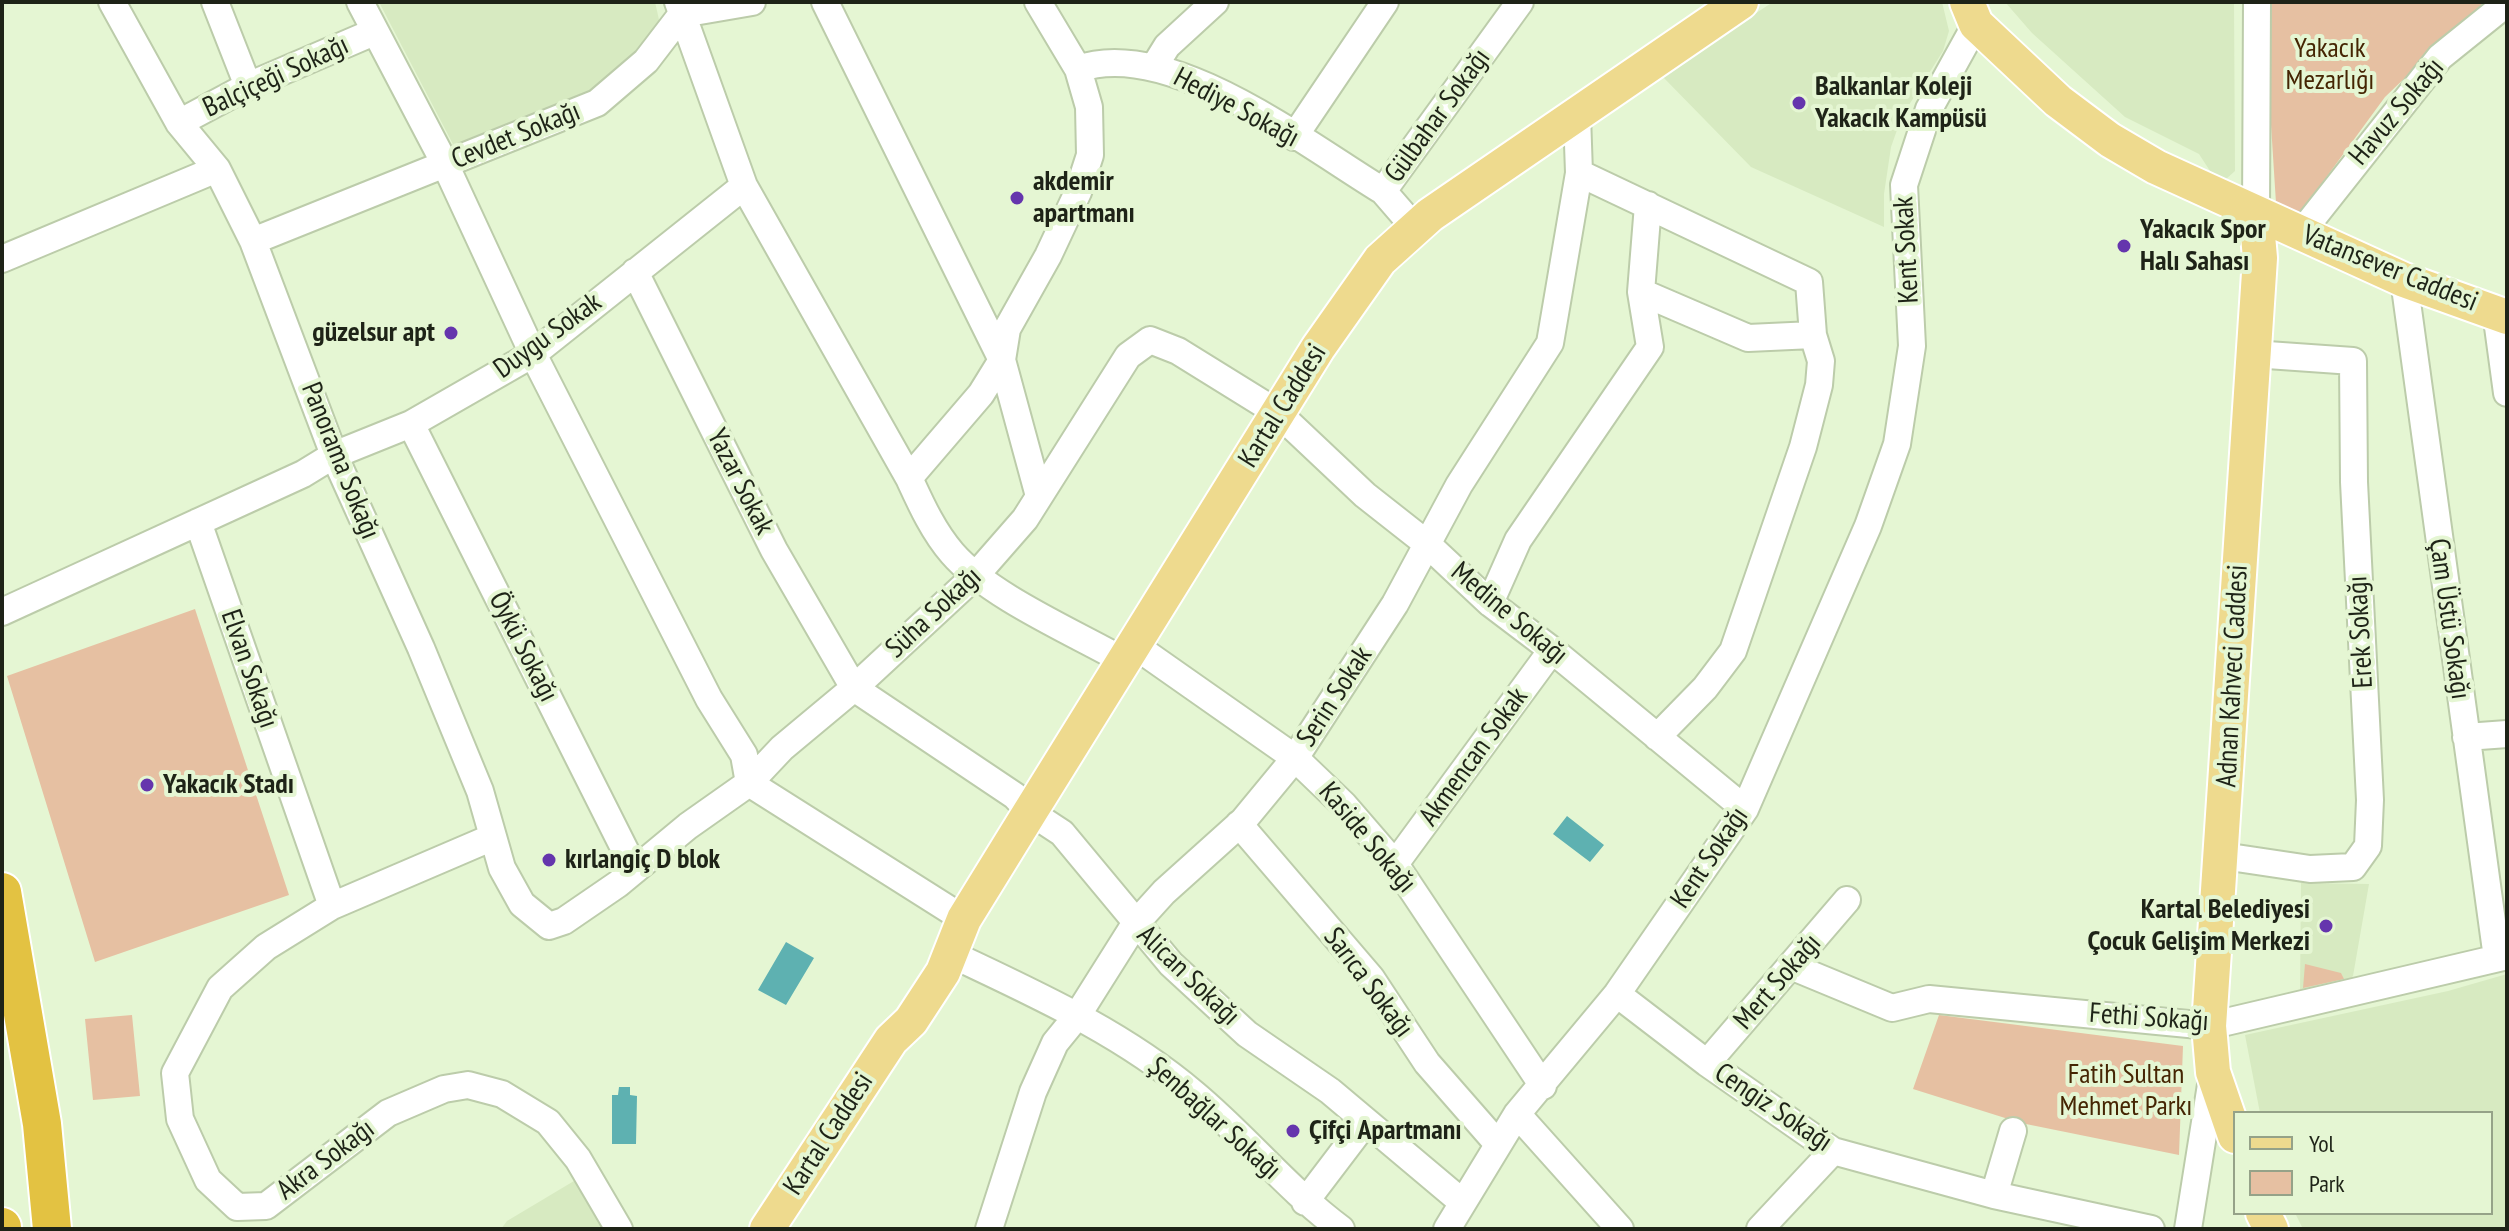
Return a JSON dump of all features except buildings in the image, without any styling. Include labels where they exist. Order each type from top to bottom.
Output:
[{"type":"highway","points":[[2,892],[42,1124],[52,1229]]},
{"type":"highway","points":[[2,996],[38,1229]]},
{"type":"main road","name":"Kartal Caddesi","points":[[767,1229],[891,1040],[900,1012],[927,964],[958,935],[1030,812],[1278,413],[1380,260],[1415,228],[1741,2]]},
{"type":"main road","name":"Vatansever Caddesi","points":[[1972,13],[2058,101],[2110,140],[2156,167],[2404,280],[2502,314]]},
{"type":"main road","name":"Adnan Kahveci Caddesi","points":[[2233,1130],[2213,1072],[2209,1026],[2223,856],[2260,258],[2256,213]]},
{"type":"street","name":"Panorama Sokağı","points":[[112,2],[179,123],[217,169],[253,241],[334,455],[421,648],[480,791],[502,868],[522,904],[549,926]]},
{"type":"street","points":[[215,2],[248,86]]},
{"type":"street","points":[[360,2],[445,164],[533,354],[709,699],[744,755],[749,783]]},
{"type":"street","points":[[680,8],[752,2]]},
{"type":"street","points":[[825,2],[1002,360],[1039,496]]},
{"type":"street","points":[[909,478],[981,394],[1002,360],[1007,329],[1048,256],[1090,155],[1089,107],[1078,69],[1038,2]]},
{"type":"street","points":[[1154,67],[1167,46],[1215,2]]},
{"type":"street","points":[[1294,137],[1385,2]]},
{"type":"street","name":"Gülbahar Sokağı","points":[[1415,228],[1383,191],[1520,2]]},
{"type":"street","points":[[2256,213],[2257,2]]},
{"type":"street","name":"Havuz Sokağı","points":[[2300,234],[2440,57],[2507,3]]},
{"type":"street","name":"Cevdet Sokağı","points":[[253,241],[597,103],[646,61],[680,8]]},
{"type":"street","name":"Kaside Sokağı","points":[[680,8],[744,186],[909,478],[932,527],[953,555],[976,575],[1129,653],[1295,758],[1344,805],[1395,864],[1543,1086]]},
{"type":"street","name":"Kent Sokak","points":[[1897,444],[1912,346],[1904,185],[1929,109],[1972,13]]},
{"type":"street","name":"Balçiçeği Sokağı","points":[[179,123],[248,86],[374,32]]},
{"type":"street","name":"Hediye Sokağı","points":[[1078,69],[1101,61],[1154,67],[1193,78],[1383,191]]},
{"type":"street","name":"Serin Sokak","points":[[989,1229],[1033,1092],[1055,1043],[1077,1016],[1135,924],[1239,824],[1295,758],[1395,604],[1426,543],[1550,343],[1579,173],[1577,115]]},
{"type":"street","points":[[2,259],[217,169]]},
{"type":"street","points":[[1579,173],[1809,282],[1813,335],[1821,361],[1810,422],[1733,651],[1705,688],[1657,737]]},
{"type":"street","name":"Duygu Sokak","points":[[2,612],[303,474],[334,455],[411,424],[533,354],[744,186]]},
{"type":"street","points":[[1490,603],[1518,540],[1650,347],[1641,292],[1648,205]]},
{"type":"street","name":"Yazar Sokak","points":[[635,272],[774,550],[854,688]]},
{"type":"street","name":"Çam Üstü Sokağı","points":[[2404,280],[2466,737],[2502,957]]},
{"type":"street","points":[[1641,292],[1748,338],[1813,335]]},
{"type":"street","points":[[2502,314],[2507,393]]},
{"type":"street","name":"Süha Sokağı","points":[[549,926],[564,921],[749,783],[782,748],[854,688],[976,575],[1025,519],[1128,356],[1150,340],[1178,351],[1278,413]]},
{"type":"street","name":"Erek Sokağı","points":[[2223,856],[2310,869],[2353,867],[2368,846],[2369,831],[2354,482],[2353,361],[2253,354]]},
{"type":"street","name":"Medine Sokağı","points":[[1278,413],[1365,495],[1426,543],[1490,603],[1552,650],[1745,809]]},
{"type":"street","name":"Öykü Sokağı","points":[[411,424],[635,870]]},
{"type":"street","name":"Kent Sokağı","points":[[1447,1229],[1517,1114],[1617,994],[1745,809],[1868,526],[1897,444]]},
{"type":"street","name":"Elvan Sokağı","points":[[198,522],[332,906]]},
{"type":"street","name":"Akmencan Sokak","points":[[1395,864],[1552,650]]},
{"type":"street","name":"Alican Sokağı","points":[[854,688],[1015,796],[1030,812],[1062,833],[1171,964],[1247,1034],[1330,1091],[1462,1202]]},
{"type":"street","points":[[2466,737],[2507,734]]},
{"type":"street","name":"Şenbağlar Sokağı","points":[[749,783],[958,935],[1077,1016],[1132,1047],[1193,1093],[1305,1202],[1341,1229]]},
{"type":"street","name":"Sarıca Sokağı","points":[[1239,824],[1371,978],[1427,1063],[1497,1143]]},
{"type":"street","name":"Akra Sokağı","points":[[493,837],[332,906],[266,947],[220,988],[175,1073],[180,1119],[208,1180],[237,1207],[266,1206],[388,1113],[444,1089],[468,1085],[502,1094],[548,1122],[578,1159],[619,1229]]},
{"type":"street","name":"Mert Sokağı","points":[[1707,1063],[1793,967],[1847,900]]},
{"type":"street","name":"Fethi Sokağı","points":[[1793,967],[1892,1008],[1929,999],[2209,1026],[2502,957]]},
{"type":"street","name":"Cengiz Sokağı","points":[[1617,994],[1707,1063],[1833,1151],[1994,1195],[2151,1229]]},
{"type":"street","points":[[2188,1229],[2213,1072]]},
{"type":"street","points":[[1517,1114],[1620,1229]]},
{"type":"street","points":[[1305,1202],[1365,1123]]},
{"type":"street","points":[[1994,1195],[2013,1131]]},
{"type":"street","points":[[1760,1229],[1833,1151]]},
{"type":"shaded area","points":[[379,2],[655,2],[662,33],[580,101],[456,150]]},
{"type":"shaded area","name":"Balkanlar Koleji Yakacık Kampüsü","points":[[1773,2],[1942,2],[1949,31],[1943,51],[1902,116],[1891,147],[1884,194],[1884,227],[1751,167],[1661,75]]},
{"type":"shaded area","points":[[2005,2],[2234,2],[2235,171],[2225,180],[2212,174],[2199,154],[2125,117],[2032,33]]},
{"type":"shaded area","points":[[2301,883],[2369,884],[2353,976],[2349,981],[2300,993]]},
{"type":"shaded area","points":[[2507,974],[2507,1229],[2303,1229],[2296,1215],[2493,1215],[2493,1111],[2260,1111],[2245,1035],[2448,991]]},
{"type":"shaded area","points":[[584,1175],[619,1229],[501,1229],[507,1221]]},
{"type":"green space","name":"Yakacık Mezarlığı","points":[[2268,2],[2484,2],[2385,97],[2298,216],[2276,203],[2265,31]]},
{"type":"green space","name":"Yakacık Stadı","points":[[195,609],[289,895],[95,962],[7,676]]},
{"type":"green space","points":[[2305,964],[2341,973],[2344,979],[2303,988]]},
{"type":"green space","points":[[132,1015],[140,1096],[93,1100],[85,1019]]},
{"type":"green space","name":"Fatih Sultan Mehmet Parkı","points":[[1939,1015],[2183,1046],[2179,1155],[2021,1123],[1913,1089]]},
{"type":"water","points":[[1567,816],[1604,845],[1590,862],[1553,834]]},
{"type":"water","points":[[786,942],[814,958],[786,1005],[758,990]]},
{"type":"water","points":[[619,1087],[630,1087],[630,1095],[637,1096],[636,1144],[612,1144],[612,1095],[618,1095]]},
{"type":"place","name":"Balkanlar Koleji Yakacık Kampüsü","points":[[1799,103]]},
{"type":"place","name":"akdemir apartmanı","points":[[1017,198]]},
{"type":"place","name":"Yakacık Spor Halı Sahası","points":[[2124,246]]},
{"type":"place","name":"güzelsur apt","points":[[451,333]]},
{"type":"place","name":"Yakacık Stadı","points":[[147,785]]},
{"type":"place","name":"kırlangiç D blok","points":[[549,860]]},
{"type":"place","name":"Kartal Belediyesi Çocuk Gelişim Merkezi","points":[[2326,926]]},
{"type":"place","name":"Çifçi Apartmanı","points":[[1293,1131]]}]
